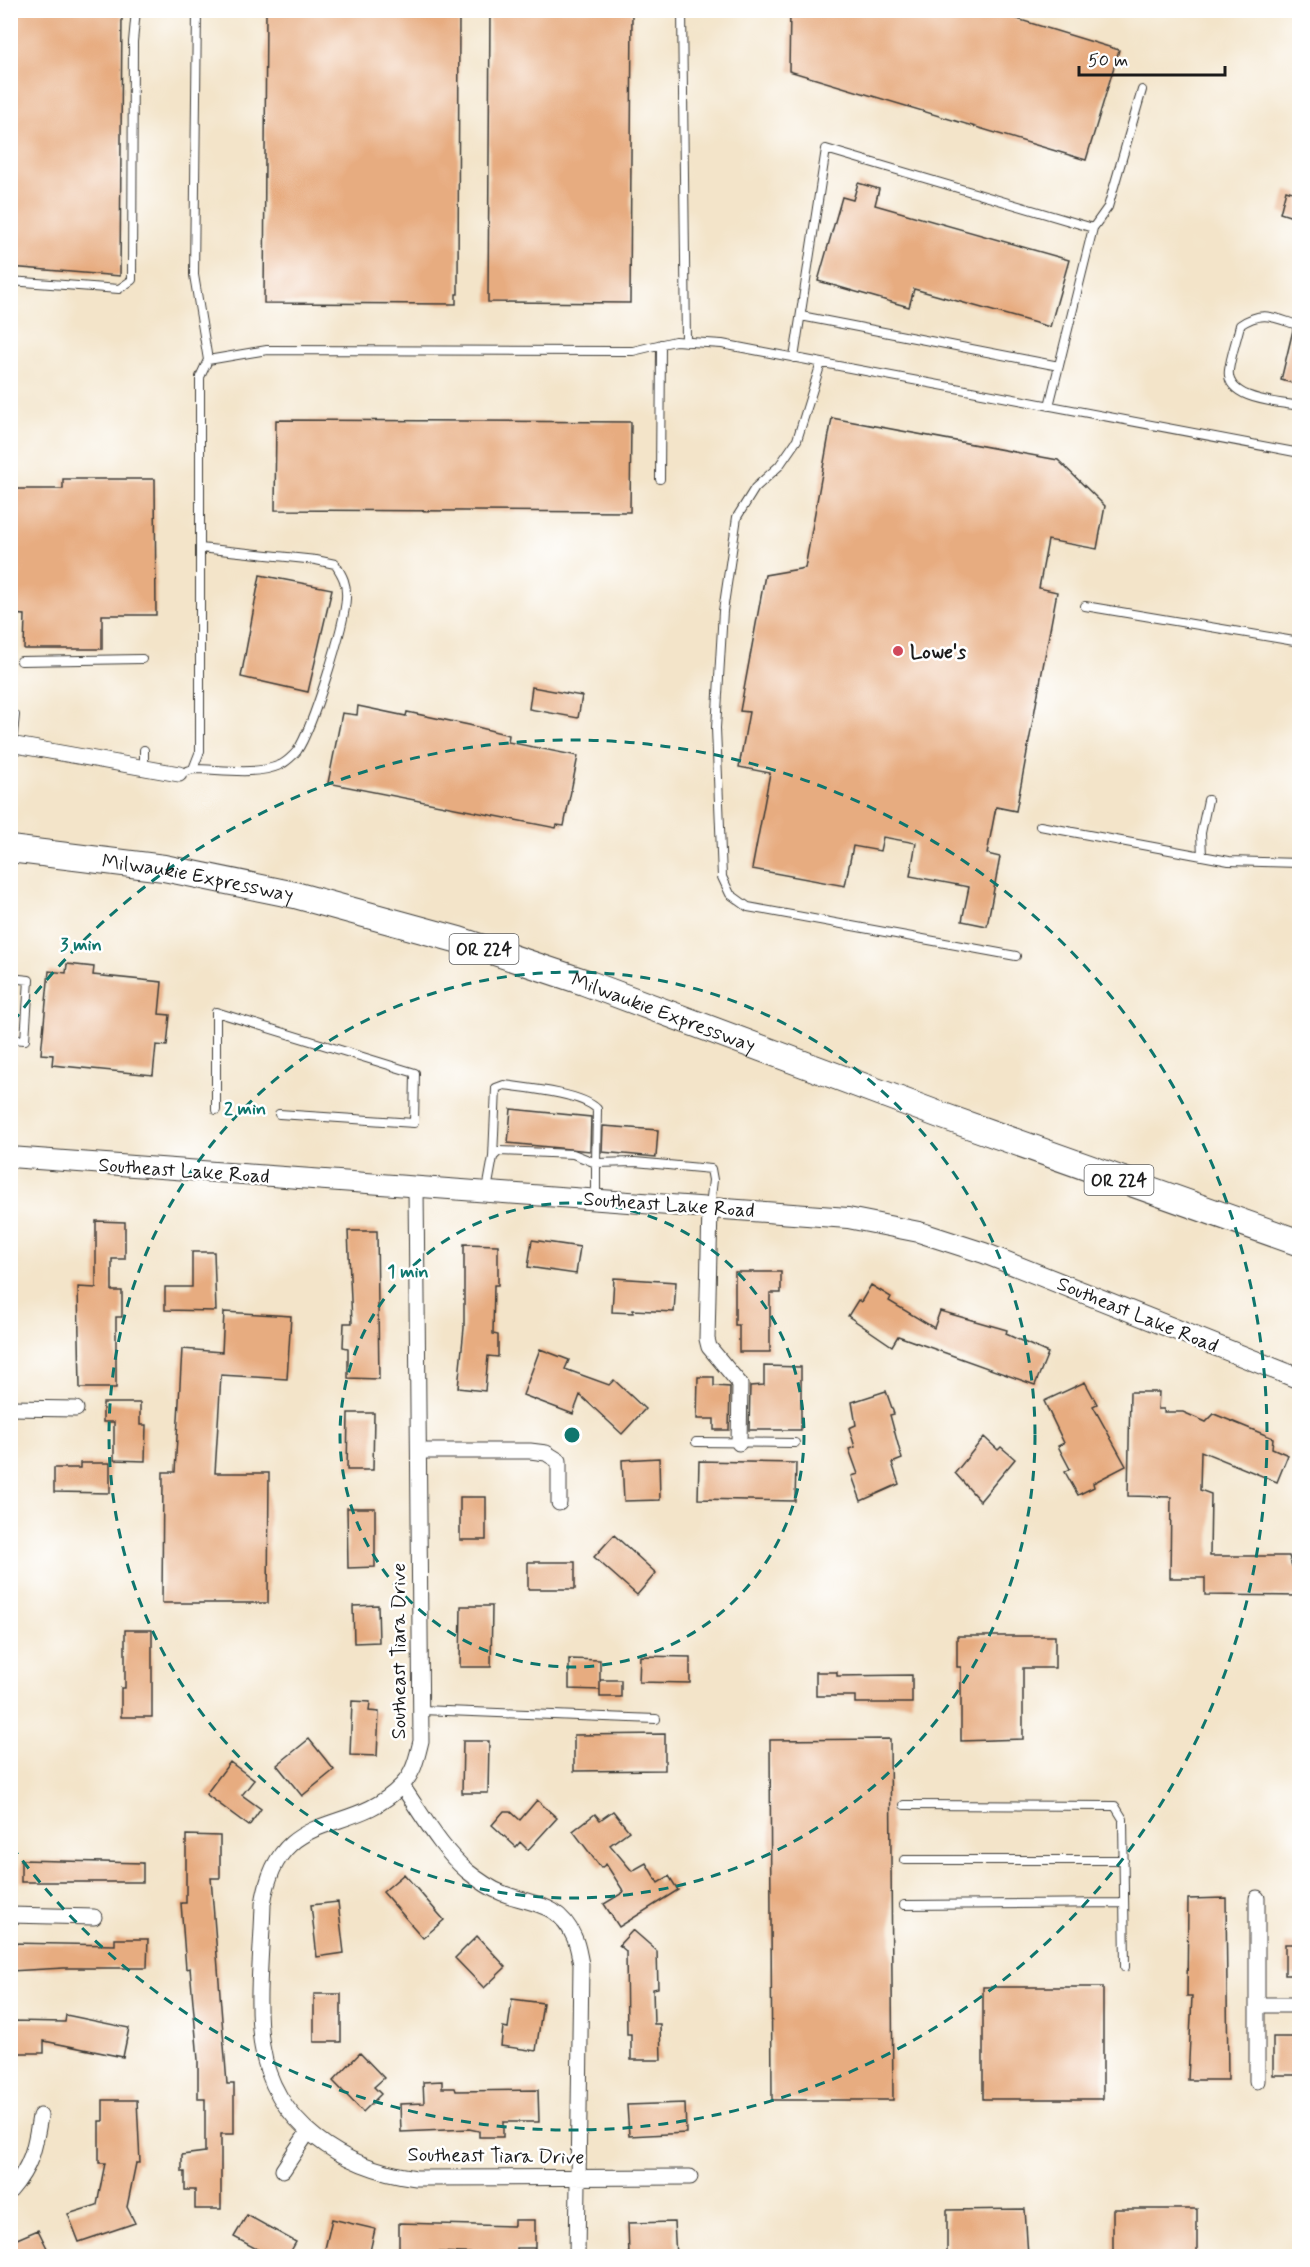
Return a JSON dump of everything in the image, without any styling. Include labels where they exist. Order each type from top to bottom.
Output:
[{"type":"highway","name":"Milwaukie Expressway","points":[[10,849],[164,868],[295,895],[459,940],[584,982],[951,1119],[1299,1243]]},
{"type":"street","points":[[11,744],[144,768],[186,772]]},
{"type":"street","name":"Southeast Lake Road","points":[[10,1157],[848,1218],[918,1232],[984,1253],[1299,1379]]},
{"type":"street","name":"Southeast Tiara Drive","points":[[416,1187],[421,1741],[415,1766],[402,1786],[380,1803],[298,1838],[278,1858],[266,1883],[262,1904],[262,2047],[278,2092],[290,2112],[308,2132],[344,2158],[386,2174],[416,2178],[690,2177]]},
{"type":"street","points":[[710,1207],[709,1347],[740,1384],[740,1443]]},
{"type":"street","points":[[10,1408],[76,1409]]},
{"type":"street","points":[[419,1451],[530,1451],[546,1454],[559,1461],[560,1503]]},
{"type":"street","points":[[402,1786],[444,1847],[465,1869],[502,1893],[533,1900],[549,1908],[564,1921],[575,1938],[581,1964],[576,2177],[577,2256]]},
{"type":"street","points":[[1257,1898],[1257,2081]]},
{"type":"street","points":[[10,1915],[94,1917]]},
{"type":"street","points":[[1257,2005],[1299,2005]]},
{"type":"street","points":[[10,2191],[26,2172],[34,2150],[40,2116]]},
{"type":"street","points":[[283,2170],[308,2132]]},
{"type":"lane","points":[[10,281],[119,289],[132,280],[133,42],[136,10]]},
{"type":"lane","points":[[186,772],[200,751],[200,377],[208,360],[194,275],[196,10]]},
{"type":"lane","points":[[682,10],[686,342]]},
{"type":"lane","points":[[1049,406],[1093,228],[1108,207],[1142,90]]},
{"type":"lane","points":[[794,358],[826,149],[1093,228]]},
{"type":"lane","points":[[1299,326],[1267,315],[1254,316],[1240,325],[1228,372],[1232,385],[1244,395],[1299,406]]},
{"type":"lane","points":[[801,316],[1059,366]]},
{"type":"lane","points":[[208,360],[267,350],[633,351],[661,344],[686,342],[722,344],[1299,453]]},
{"type":"lane","points":[[660,478],[661,344]]},
{"type":"lane","points":[[821,363],[797,440],[779,466],[755,488],[737,517],[723,611],[716,728],[722,877],[730,894],[748,907],[1016,957]]},
{"type":"lane","points":[[186,772],[256,770],[280,765],[297,752],[308,730],[330,663],[346,599],[345,579],[335,564],[200,548]]},
{"type":"lane","points":[[1085,606],[1299,642]]},
{"type":"lane","points":[[21,661],[142,659]]},
{"type":"lane","points":[[11,744],[15,715]]},
{"type":"lane","points":[[144,750],[144,768]]},
{"type":"lane","points":[[1202,856],[1201,832],[1208,800]]},
{"type":"lane","points":[[1040,826],[1202,856],[1245,862],[1299,863]]},
{"type":"lane","points":[[10,978],[29,980],[25,1040],[10,1039]]},
{"type":"lane","points":[[216,1110],[216,1012],[415,1073],[414,1123],[279,1114]]},
{"type":"lane","points":[[487,1192],[496,1154],[494,1096],[496,1088],[504,1085],[592,1103],[597,1109],[596,1200]]},
{"type":"lane","points":[[496,1154],[573,1154],[596,1163],[635,1162],[711,1169],[713,1180],[710,1207]]},
{"type":"lane","points":[[696,1442],[795,1443]]},
{"type":"lane","points":[[421,1710],[656,1719]]},
{"type":"lane","points":[[904,1805],[1114,1806],[1123,1820],[1125,1966]]},
{"type":"lane","points":[[904,1860],[1124,1860]]},
{"type":"lane","points":[[904,1905],[1124,1903]]},
{"type":"building","points":[[10,10],[122,10],[120,276],[10,267]]},
{"type":"building","points":[[266,10],[459,10],[458,294],[456,294],[456,304],[264,303]]},
{"type":"building","points":[[490,10],[632,10],[630,303],[488,302]]},
{"type":"building","points":[[790,10],[988,10],[1119,50],[1086,160],[789,71]]},
{"type":"building","points":[[858,183],[879,189],[875,205],[1069,260],[1050,327],[914,289],[909,307],[818,281],[842,197],[853,200]]},
{"type":"building","points":[[1286,190],[1299,194],[1299,219],[1280,213]]},
{"type":"building","points":[[1293,330],[1299,332],[1299,385],[1281,380]]},
{"type":"building","name":"Lowe's","points":[[832,418],[1058,460],[1105,506],[1097,549],[1048,540],[1039,588],[1057,592],[1016,811],[996,807],[987,854],[1000,857],[987,926],[962,921],[969,887],[910,876],[916,843],[883,837],[880,851],[853,846],[845,886],[752,869],[770,773],[739,767],[749,712],[740,711],[765,575],[805,568]]},
{"type":"building","points":[[276,420],[631,422],[630,512],[275,510]]},
{"type":"building","points":[[63,479],[155,479],[156,615],[102,615],[102,649],[24,649],[25,615],[10,614],[10,489],[63,489]]},
{"type":"building","points":[[260,575],[332,589],[308,692],[241,677]]},
{"type":"building","points":[[532,687],[582,696],[578,718],[529,709]]},
{"type":"building","points":[[358,706],[406,716],[407,712],[469,725],[509,735],[508,742],[578,756],[564,826],[557,825],[556,828],[328,783],[342,713],[357,715]]},
{"type":"building","points":[[67,964],[94,967],[93,975],[162,982],[159,1014],[170,1015],[167,1046],[156,1045],[153,1075],[52,1065],[53,1055],[41,1054],[49,971],[66,973]]},
{"type":"building","points":[[511,1109],[591,1117],[590,1151],[508,1143]]},
{"type":"building","points":[[603,1126],[658,1130],[656,1157],[602,1152]]},
{"type":"building","points":[[96,1221],[125,1222],[125,1259],[112,1259],[112,1291],[122,1291],[122,1317],[116,1317],[116,1388],[80,1388],[78,1287],[96,1288]]},
{"type":"building","points":[[348,1231],[377,1231],[379,1379],[348,1378],[348,1348],[343,1347],[344,1323],[352,1323]]},
{"type":"building","points":[[532,1240],[580,1247],[576,1274],[528,1267]]},
{"type":"building","points":[[464,1244],[498,1245],[498,1285],[494,1285],[493,1334],[498,1335],[498,1357],[488,1356],[485,1391],[458,1388],[464,1328]]},
{"type":"building","points":[[192,1252],[214,1252],[216,1311],[165,1310],[165,1287],[192,1287]]},
{"type":"building","points":[[735,1272],[781,1272],[781,1293],[770,1293],[770,1352],[739,1352],[739,1325],[735,1325]]},
{"type":"building","points":[[614,1278],[676,1282],[674,1312],[633,1310],[633,1313],[612,1312]]},
{"type":"building","points":[[871,1285],[891,1297],[889,1301],[934,1328],[940,1311],[1007,1330],[1006,1334],[1048,1353],[1035,1385],[898,1336],[892,1346],[848,1316],[858,1300],[861,1302]]},
{"type":"building","points":[[224,1312],[291,1316],[287,1379],[221,1375],[215,1473],[269,1473],[268,1603],[162,1603],[163,1472],[175,1472],[182,1349],[222,1352]]},
{"type":"building","points":[[540,1349],[569,1360],[565,1369],[609,1385],[614,1380],[645,1409],[622,1434],[580,1395],[573,1414],[523,1395]]},
{"type":"building","points":[[764,1366],[801,1367],[801,1430],[749,1430],[750,1386],[764,1385]]},
{"type":"building","points":[[698,1377],[714,1377],[714,1386],[730,1387],[729,1430],[714,1430],[714,1419],[697,1419]]},
{"type":"building","points":[[1085,1382],[1097,1404],[1093,1406],[1126,1466],[1093,1483],[1094,1487],[1078,1495],[1065,1472],[1070,1469],[1058,1446],[1064,1443],[1044,1401]]},
{"type":"building","points":[[886,1391],[894,1414],[890,1415],[902,1459],[892,1463],[899,1484],[861,1501],[852,1476],[858,1474],[849,1449],[855,1447],[849,1428],[856,1425],[852,1402]]},
{"type":"building","points":[[1130,1392],[1159,1392],[1158,1409],[1164,1409],[1164,1412],[1183,1412],[1206,1422],[1214,1414],[1273,1438],[1272,1448],[1288,1455],[1277,1482],[1201,1451],[1200,1490],[1211,1494],[1210,1556],[1289,1556],[1292,1566],[1299,1567],[1299,1596],[1205,1595],[1205,1578],[1170,1578],[1171,1497],[1128,1496]]},
{"type":"building","points":[[103,1403],[140,1403],[140,1425],[146,1425],[145,1461],[114,1460],[114,1422],[103,1422]]},
{"type":"building","points":[[348,1413],[374,1413],[373,1470],[347,1470]]},
{"type":"building","points":[[984,1437],[998,1450],[1001,1447],[1015,1459],[980,1501],[955,1473]]},
{"type":"building","points":[[659,1458],[660,1500],[624,1501],[622,1460]]},
{"type":"building","points":[[699,1461],[796,1463],[795,1501],[698,1499]]},
{"type":"building","points":[[80,1463],[110,1463],[110,1493],[54,1492],[54,1468],[80,1468]]},
{"type":"building","points":[[460,1497],[486,1497],[486,1540],[460,1540]]},
{"type":"building","points":[[347,1508],[375,1508],[375,1567],[348,1568]]},
{"type":"building","points":[[614,1535],[656,1573],[637,1595],[594,1557]]},
{"type":"building","points":[[528,1562],[575,1562],[575,1589],[528,1589]]},
{"type":"building","points":[[378,1605],[379,1642],[354,1643],[353,1606]]},
{"type":"building","points":[[461,1606],[492,1606],[491,1667],[460,1667]]},
{"type":"building","points":[[125,1630],[152,1630],[152,1717],[121,1717],[121,1688],[125,1688]]},
{"type":"building","points":[[957,1636],[1055,1636],[1055,1668],[1023,1668],[1023,1739],[961,1741],[961,1667],[957,1667]]},
{"type":"building","points":[[640,1656],[690,1657],[690,1683],[639,1682]]},
{"type":"building","points":[[569,1659],[600,1660],[600,1690],[569,1689]]},
{"type":"building","points":[[816,1672],[837,1672],[837,1676],[912,1675],[912,1703],[855,1703],[855,1696],[816,1696]]},
{"type":"building","points":[[600,1680],[621,1680],[621,1697],[600,1697]]},
{"type":"building","points":[[352,1701],[370,1702],[369,1711],[379,1712],[377,1756],[350,1755]]},
{"type":"building","points":[[665,1734],[665,1770],[574,1771],[574,1735]]},
{"type":"building","points":[[309,1739],[334,1770],[302,1796],[277,1765]]},
{"type":"building","points":[[890,1739],[893,2100],[772,2100],[770,1740]]},
{"type":"building","points":[[463,1741],[489,1741],[488,1793],[462,1793]]},
{"type":"building","points":[[230,1762],[254,1780],[242,1795],[261,1809],[249,1826],[206,1794]]},
{"type":"building","points":[[537,1800],[557,1818],[528,1850],[520,1842],[516,1847],[492,1825],[504,1811],[510,1811],[520,1820]]},
{"type":"building","points":[[613,1811],[629,1831],[610,1845],[632,1871],[646,1863],[658,1883],[669,1876],[678,1890],[619,1927],[604,1904],[624,1892],[606,1864],[601,1868],[573,1831],[595,1814],[600,1820]]},
{"type":"building","points":[[186,1835],[220,1836],[220,1878],[211,1878],[227,2084],[234,2084],[234,2134],[221,2134],[221,2209],[195,2209],[195,2190],[185,2190],[185,2172],[182,2172],[182,2155],[205,2152],[205,2099],[198,2099],[198,2060],[190,1968],[186,1969],[181,1903],[186,1903]]},
{"type":"building","points":[[21,1860],[143,1863],[143,1882],[21,1882]]},
{"type":"building","points":[[404,1874],[444,1920],[423,1938],[383,1892]]},
{"type":"building","points":[[1226,1898],[1228,2080],[1188,2080],[1192,1996],[1187,1996],[1188,1899]]},
{"type":"building","points":[[338,1902],[344,1953],[317,1957],[311,1905]]},
{"type":"building","points":[[633,1930],[657,1951],[658,1988],[653,1989],[654,2024],[660,2024],[661,2060],[631,2060],[631,2034],[627,2034],[626,1951],[619,1945]]},
{"type":"building","points":[[477,1936],[506,1967],[484,1988],[455,1958]]},
{"type":"building","points":[[115,1939],[148,1939],[147,1968],[64,1968],[10,1971],[10,1943],[115,1945]]},
{"type":"building","points":[[1285,1944],[1299,1944],[1299,1975],[1285,1975]]},
{"type":"building","points":[[983,1987],[1103,1987],[1103,2099],[983,2099]]},
{"type":"building","points":[[314,1994],[341,1994],[341,2042],[314,2042]]},
{"type":"building","points":[[512,1999],[543,2003],[536,2051],[501,2046],[503,2027],[508,2028]]},
{"type":"building","points":[[66,2015],[129,2028],[123,2057],[44,2041],[44,2053],[10,2053],[10,2021],[65,2022]]},
{"type":"building","points":[[1273,2037],[1299,2037],[1299,2075],[1273,2075]]},
{"type":"building","points":[[360,2053],[384,2078],[374,2087],[381,2094],[363,2112],[333,2081]]},
{"type":"building","points":[[442,2081],[442,2088],[455,2088],[456,2091],[538,2090],[539,2122],[503,2122],[503,2137],[479,2137],[479,2131],[469,2129],[401,2132],[400,2104],[424,2103],[423,2082]]},
{"type":"building","points":[[103,2100],[137,2100],[140,2163],[136,2163],[127,2207],[135,2223],[79,2242],[68,2214],[97,2205],[105,2163],[99,2163],[99,2121],[103,2121]]},
{"type":"building","points":[[685,2103],[686,2133],[629,2136],[627,2105]]},
{"type":"building","points":[[1025,2209],[1028,2256],[947,2256],[947,2210]]},
{"type":"building","points":[[1113,2209],[1197,2209],[1197,2256],[1113,2256]]},
{"type":"building","points":[[247,2215],[296,2242],[288,2256],[270,2256],[234,2237]]},
{"type":"building","points":[[332,2219],[375,2229],[369,2256],[338,2256],[324,2253]]},
{"type":"building","points":[[514,2220],[535,2220],[535,2248],[517,2248],[517,2255],[435,2252],[435,2256],[414,2256],[414,2251],[399,2251],[399,2223],[514,2226]]},
{"type":"building","points":[[674,2222],[676,2256],[629,2256],[628,2223]]},
{"type":"building","points":[[38,2230],[51,2256],[10,2256],[10,2242]]},
{"type":"place","name":"Lowe's","points":[[898,651]]}]
